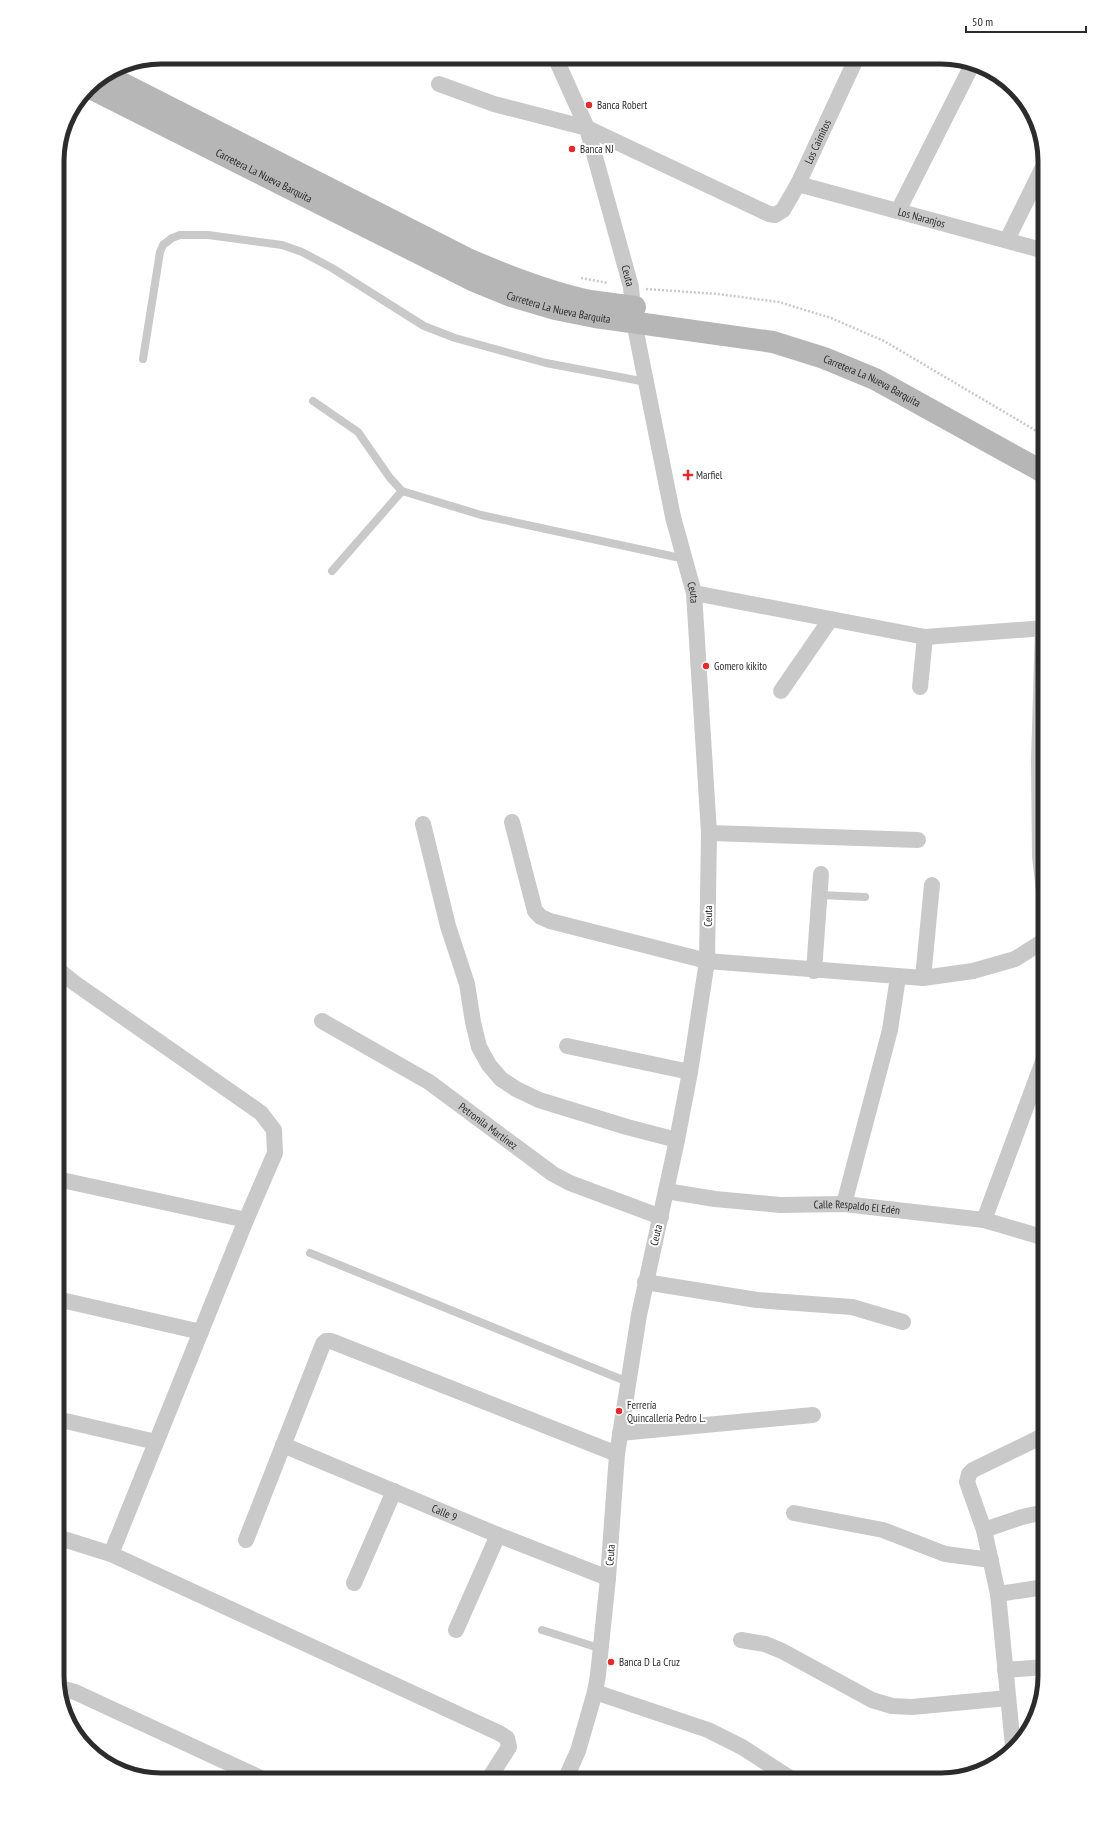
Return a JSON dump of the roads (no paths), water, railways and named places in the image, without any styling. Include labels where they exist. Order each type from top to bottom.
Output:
[{"type":"street","name":"Ceuta","points":[[558,64],[587,128],[633,305],[646,382],[673,517],[694,593],[709,833],[706,962],[690,1072],[677,1140],[645,1282],[620,1433],[617,1454],[602,1649],[595,1692],[578,1751],[568,1773]]},
{"type":"street","name":"Los Caimitos","points":[[587,128],[769,214],[775,215],[783,210],[798,184],[854,64]]},
{"type":"street","points":[[898,211],[971,69]]},
{"type":"street","name":"Carretera La Nueva Barquita","points":[[111,78],[488,268],[549,290],[590,300],[633,305],[758,325],[822,341],[881,366],[1038,452]]},
{"type":"street","points":[[439,84],[494,104],[587,128]]},
{"type":"street","name":"Carretera La Nueva Barquita","points":[[95,91],[472,280],[511,296],[555,309],[595,317],[633,305],[773,342],[824,358],[875,379],[1038,469]]},
{"type":"street","points":[[1007,240],[1038,177]]},
{"type":"street","name":"Los Naranjos","points":[[798,184],[1038,249]]},
{"type":"street","points":[[694,593],[925,637],[1038,629]]},
{"type":"street","points":[[781,691],[830,620]]},
{"type":"street","points":[[920,687],[925,637]]},
{"type":"street","points":[[512,822],[535,911],[540,917],[550,921],[706,962],[923,978],[973,972],[1015,959],[1038,944]]},
{"type":"street","points":[[423,824],[448,926],[467,984],[473,1022],[479,1047],[489,1064],[501,1079],[516,1089],[539,1100],[627,1127],[677,1140]]},
{"type":"street","points":[[709,833],[918,840]]},
{"type":"street","points":[[814,971],[821,874]]},
{"type":"street","points":[[923,978],[932,885]]},
{"type":"street","points":[[844,1204],[890,1030],[898,977]]},
{"type":"street","points":[[64,978],[261,1113],[274,1130],[275,1153],[246,1220],[111,1554]]},
{"type":"street","name":"Petronila Martínez","points":[[322,1021],[429,1082],[553,1174],[570,1183],[660,1217]]},
{"type":"street","points":[[567,1046],[690,1072]]},
{"type":"street","points":[[984,1220],[1038,1075]]},
{"type":"street","points":[[64,1181],[246,1220]]},
{"type":"street","name":"Calle Respaldo El Edén","points":[[666,1191],[715,1199],[780,1205],[844,1204],[984,1220],[1038,1236]]},
{"type":"street","points":[[645,1282],[757,1300],[852,1307],[903,1322]]},
{"type":"street","points":[[64,1300],[201,1332]]},
{"type":"street","points":[[246,1540],[323,1344],[326,1341],[331,1341],[617,1454]]},
{"type":"street","points":[[620,1433],[813,1415]]},
{"type":"street","points":[[64,1421],[156,1442]]},
{"type":"street","points":[[1013,1741],[998,1594],[984,1530],[967,1482],[969,1474],[972,1470],[1038,1438]]},
{"type":"street","name":"Calle 9","points":[[283,1445],[498,1535],[608,1578]]},
{"type":"street","points":[[354,1583],[394,1491]]},
{"type":"street","points":[[794,1513],[883,1530],[945,1554],[991,1560]]},
{"type":"street","points":[[984,1530],[1022,1517],[1038,1514]]},
{"type":"street","points":[[456,1630],[498,1535]]},
{"type":"street","points":[[64,1539],[111,1554],[499,1733],[507,1738],[509,1747],[492,1773]]},
{"type":"street","points":[[998,1594],[1038,1588]]},
{"type":"street","points":[[741,1640],[765,1644],[782,1651],[872,1700],[892,1706],[912,1707],[1008,1698]]},
{"type":"street","points":[[1005,1670],[1038,1668]]},
{"type":"street","points":[[65,1689],[75,1692],[250,1773]]},
{"type":"street","points":[[595,1692],[725,1737],[782,1773]]},
{"type":"lane","points":[[143,359],[160,252],[163,245],[172,238],[180,235],[208,235],[282,245],[302,252],[332,268],[424,326],[455,338],[546,363],[646,382]]},
{"type":"lane","points":[[313,401],[358,432],[390,478],[402,490],[481,515],[685,559]]},
{"type":"lane","points":[[332,572],[402,490]]},
{"type":"lane","points":[[820,895],[865,897]]},
{"type":"lane","points":[[310,1252],[628,1382]]},
{"type":"lane","points":[[542,1630],[602,1649]]},
{"type":"place","name":"Banca Robert","points":[[589,105]]},
{"type":"place","name":"Banca NJ","points":[[572,149]]},
{"type":"place","name":"Marfiel","points":[[688,475]]},
{"type":"place","name":"Gomero kikito","points":[[706,666]]},
{"type":"place","name":"Ferrería Quincallería Pedro L.","points":[[619,1411]]},
{"type":"place","name":"Banca D La Cruz","points":[[611,1662]]}]
